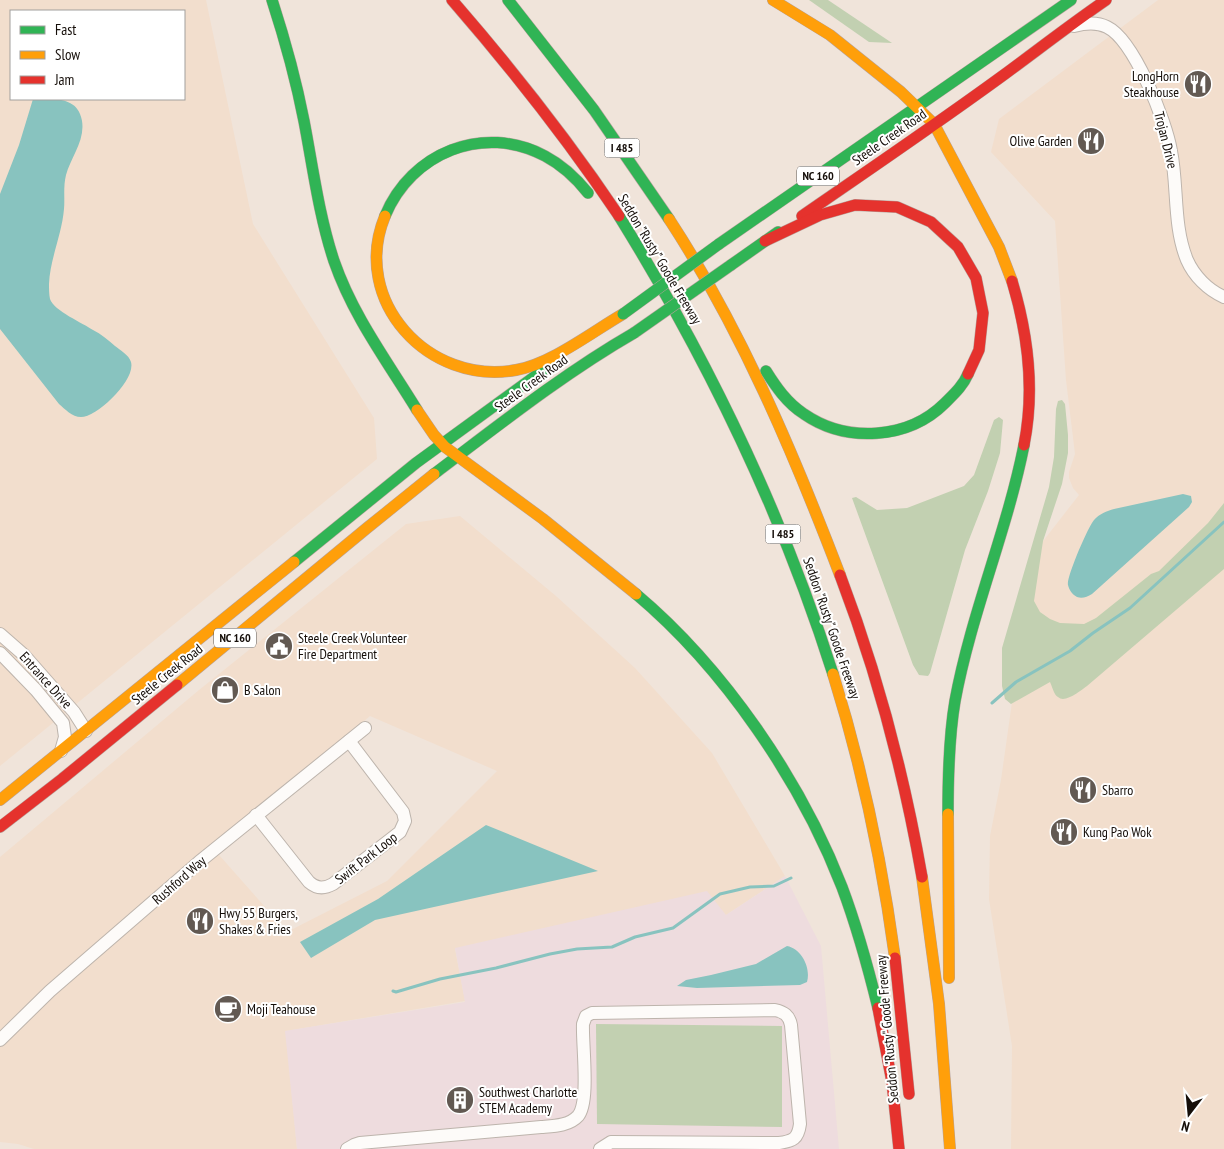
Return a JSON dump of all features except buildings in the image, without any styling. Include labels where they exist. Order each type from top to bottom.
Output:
[{"type":"main road","points":[[272,0],[290,59],[328,240],[344,288],[363,328],[441,444],[541,518],[650,606],[678,633],[729,690],[779,760],[810,814],[841,883],[867,961],[887,1045],[894,1089],[899,1149]]},
{"type":"main road","name":"Seddon \"Rusty\" Goode Freeway","points":[[452,0],[494,48],[560,132],[618,216],[700,356],[760,478],[794,561],[823,640],[841,700],[876,839],[891,922],[900,988],[909,1104]]},
{"type":"main road","name":"Seddon \"Rusty\" Goode Freeway","points":[[508,0],[559,63],[632,162],[684,242],[722,307],[796,463],[814,507],[852,608],[878,690],[906,799],[919,860],[940,1006],[950,1149]]},
{"type":"main road","points":[[773,0],[830,35],[901,92],[934,124],[999,247],[1022,310],[1029,364],[1030,390],[1029,413],[1022,458],[972,630],[951,734],[948,810],[950,880],[948,1101]]},
{"type":"main road","name":"Steele Creek Road","points":[[0,800],[441,444],[719,244],[1071,0]]},
{"type":"main road","name":"Steele Creek Road","points":[[0,827],[190,675],[366,528],[457,456],[578,367],[634,333],[934,124],[1106,0]]},
{"type":"main road","points":[[597,205],[582,185],[568,171],[550,158],[537,152],[516,145],[495,142],[467,144],[454,148],[440,154],[418,168],[390,202],[378,237],[376,268],[379,282],[388,307],[403,331],[413,341],[436,358],[450,365],[481,372],[517,370],[534,364],[623,314]]},
{"type":"main road","points":[[722,307],[755,353],[781,395],[807,417],[832,428],[864,434],[882,434],[899,431],[928,418],[942,408],[955,396],[966,381],[976,363],[981,344],[984,312],[981,294],[976,277],[968,261],[954,241],[936,225],[907,210],[872,204],[855,205],[822,214],[765,241]]},
{"type":"main road","points":[[613,228],[700,356]]},
{"type":"main road","points":[[102,746],[100,740],[102,733],[141,700],[211,630]]},
{"type":"main road","points":[[0,822],[45,778],[80,750],[86,742],[86,731]]},
{"type":"street","name":"Trojan Drive","points":[[1062,30],[1091,23],[1107,27],[1114,31],[1130,52],[1149,86],[1168,136],[1172,151],[1181,239],[1186,258],[1199,279],[1224,297]]},
{"type":"street","name":"Entrance Drive","points":[[0,634],[24,655],[74,712],[86,731]]},
{"type":"street","name":"Entrance Drive","points":[[0,653],[36,690],[63,723],[65,738],[61,751]]},
{"type":"street","name":"Rushford Way","points":[[0,1040],[50,991],[199,862],[365,728]]},
{"type":"street","name":"Swift Park Loop","points":[[256,816],[309,882],[314,886],[322,888],[333,884],[400,832],[404,821],[403,812],[350,741]]},
{"type":"street","points":[[348,1149],[360,1144],[568,1123],[577,1117],[584,1102],[583,1024],[586,1016],[592,1013],[775,1010],[787,1015],[791,1025],[800,1124],[799,1133],[794,1138],[788,1142],[778,1143],[611,1142],[600,1149]]},
{"type":"shaded area","points":[[0,0],[206,0],[253,224],[374,418],[377,459],[0,766]]},
{"type":"shaded area","points":[[1158,0],[1224,0],[1224,1149],[1011,1149],[1012,1046],[989,899],[990,836],[1001,780],[1033,554],[1079,495],[1073,488],[1069,478],[1075,454],[1066,380],[1055,221],[991,152],[999,119]]},
{"type":"shaded area","points":[[460,516],[556,596],[635,668],[712,753],[785,876],[726,915],[455,949],[465,1001],[286,1031],[297,1149],[34,1149],[18,1144],[0,1142],[0,857],[199,690],[406,524]],"holes":[[[370,716],[497,771],[387,881],[287,932],[212,847],[283,791]]]},
{"type":"shaded area","points":[[785,876],[821,946],[839,1149],[297,1149],[285,1031],[465,1002],[455,948],[707,891],[726,915]]},
{"type":"green space","points":[[809,0],[828,0],[892,43],[869,42]]},
{"type":"green space","points":[[1062,400],[1065,404],[1068,453],[1062,484],[1043,541],[1034,601],[1040,612],[1060,623],[1084,624],[1096,618],[1151,574],[1159,571],[1208,523],[1224,503],[1224,569],[1077,693],[1069,698],[1061,699],[1055,694],[1050,682],[1011,704],[1005,699],[1002,686],[1002,648],[1049,487],[1054,457],[1056,409],[1058,401]]},
{"type":"green space","points":[[999,417],[1003,420],[1000,453],[988,491],[965,550],[930,673],[928,676],[919,675],[913,665],[852,498],[856,497],[877,510],[907,508],[964,486],[974,475],[994,420]]},
{"type":"green space","points":[[596,1024],[782,1026],[782,1127],[597,1124]]},
{"type":"water","points":[[33,100],[66,101],[77,108],[82,122],[81,138],[65,179],[63,218],[51,265],[50,299],[57,308],[104,337],[126,355],[131,362],[128,378],[114,396],[96,411],[81,417],[72,414],[59,404],[0,329],[0,194],[19,145]]},
{"type":"water","points":[[1183,494],[1191,496],[1192,502],[1189,507],[1092,594],[1081,598],[1073,594],[1068,585],[1070,573],[1091,525],[1096,518],[1114,509]]},
{"type":"water","points":[[486,825],[598,871],[375,920],[311,958],[300,942],[378,899]]},
{"type":"water","points":[[787,946],[797,951],[804,960],[808,971],[807,982],[800,985],[697,988],[677,986],[686,980],[756,964]]},
{"type":"waterway","points":[[992,703],[1016,682],[1070,651],[1130,608],[1224,522]]},
{"type":"waterway","points":[[393,991],[396,992],[440,979],[496,968],[550,954],[577,949],[612,947],[635,937],[673,928],[720,894],[750,887],[774,886],[791,878]]},
{"type":"traffic: fast","points":[[272,0],[297,90],[320,209],[334,261],[361,319],[417,410]]},
{"type":"traffic: fast","points":[[508,0],[594,110],[669,219]]},
{"type":"traffic: fast","points":[[719,244],[1071,0]]},
{"type":"traffic: fast","points":[[385,216],[397,194],[412,175],[431,161],[452,150],[474,144],[498,143],[521,147],[545,156],[568,172],[588,193]]},
{"type":"traffic: fast","points":[[619,216],[683,326],[740,439],[791,555],[833,674]]},
{"type":"traffic: fast","points":[[731,265],[778,232]]},
{"type":"traffic: fast","points":[[623,314],[719,244]]},
{"type":"traffic: fast","points":[[634,333],[731,265]]},
{"type":"traffic: fast","points":[[434,474],[582,365],[634,333]]},
{"type":"traffic: fast","points":[[294,562],[416,463],[556,361]]},
{"type":"traffic: fast","points":[[766,371],[787,400],[798,410],[821,423],[839,430],[857,433],[895,430],[913,424],[930,415],[955,393],[968,374]]},
{"type":"traffic: fast","points":[[948,814],[949,757],[955,701],[970,636],[1008,509],[1024,445]]},
{"type":"traffic: fast","points":[[636,594],[700,656],[757,728],[782,767],[805,807],[842,887],[862,947],[878,1008]]},
{"type":"traffic: slow","points":[[773,0],[830,35],[901,92],[934,124],[999,247],[1012,281]]},
{"type":"traffic: slow","points":[[385,216],[377,248],[378,278],[388,306],[405,331],[427,351],[454,365],[484,371],[516,370],[529,367],[557,354],[623,314]]},
{"type":"traffic: slow","points":[[669,219],[719,304],[764,392],[804,483],[840,575]]},
{"type":"traffic: slow","points":[[417,410],[434,435],[445,447],[543,519],[636,594]]},
{"type":"traffic: slow","points":[[177,685],[434,474]]},
{"type":"traffic: slow","points":[[0,800],[294,562]]},
{"type":"traffic: slow","points":[[833,674],[853,744],[870,815],[884,886],[895,958]]},
{"type":"traffic: slow","points":[[948,814],[949,978]]},
{"type":"traffic: slow","points":[[922,877],[939,1004],[950,1149]]},
{"type":"traffic: jam","points":[[452,0],[539,105],[619,216]]},
{"type":"traffic: jam","points":[[802,216],[955,110],[1106,0]]},
{"type":"traffic: jam","points":[[765,241],[820,215],[855,205],[897,207],[931,222],[958,247],[976,278],[983,313],[979,350],[968,374]]},
{"type":"traffic: jam","points":[[1012,281],[1022,321],[1028,362],[1029,404],[1024,445]]},
{"type":"traffic: jam","points":[[840,575],[866,649],[888,724],[907,800],[922,877]]},
{"type":"traffic: jam","points":[[0,827],[177,685]]},
{"type":"traffic: jam","points":[[895,958],[909,1094]]},
{"type":"traffic: jam","points":[[878,1008],[892,1082],[899,1149]]},
{"type":"place","name":"LongHorn Steakhouse","points":[[1198,84]]},
{"type":"place","name":"Olive Garden","points":[[1091,141]]},
{"type":"place","name":"Steele Creek Volunteer Fire Department","points":[[279,646]]},
{"type":"place","name":"B Salon","points":[[225,690]]},
{"type":"place","name":"Sbarro","points":[[1083,790]]},
{"type":"place","name":"Kung Pao Wok","points":[[1064,832]]},
{"type":"place","name":"Hwy 55 Burgers, Shakes & Fries","points":[[200,921]]},
{"type":"place","name":"Moji Teahouse","points":[[228,1009]]},
{"type":"place","name":"Southwest Charlotte STEM Academy","points":[[460,1100]]}]
